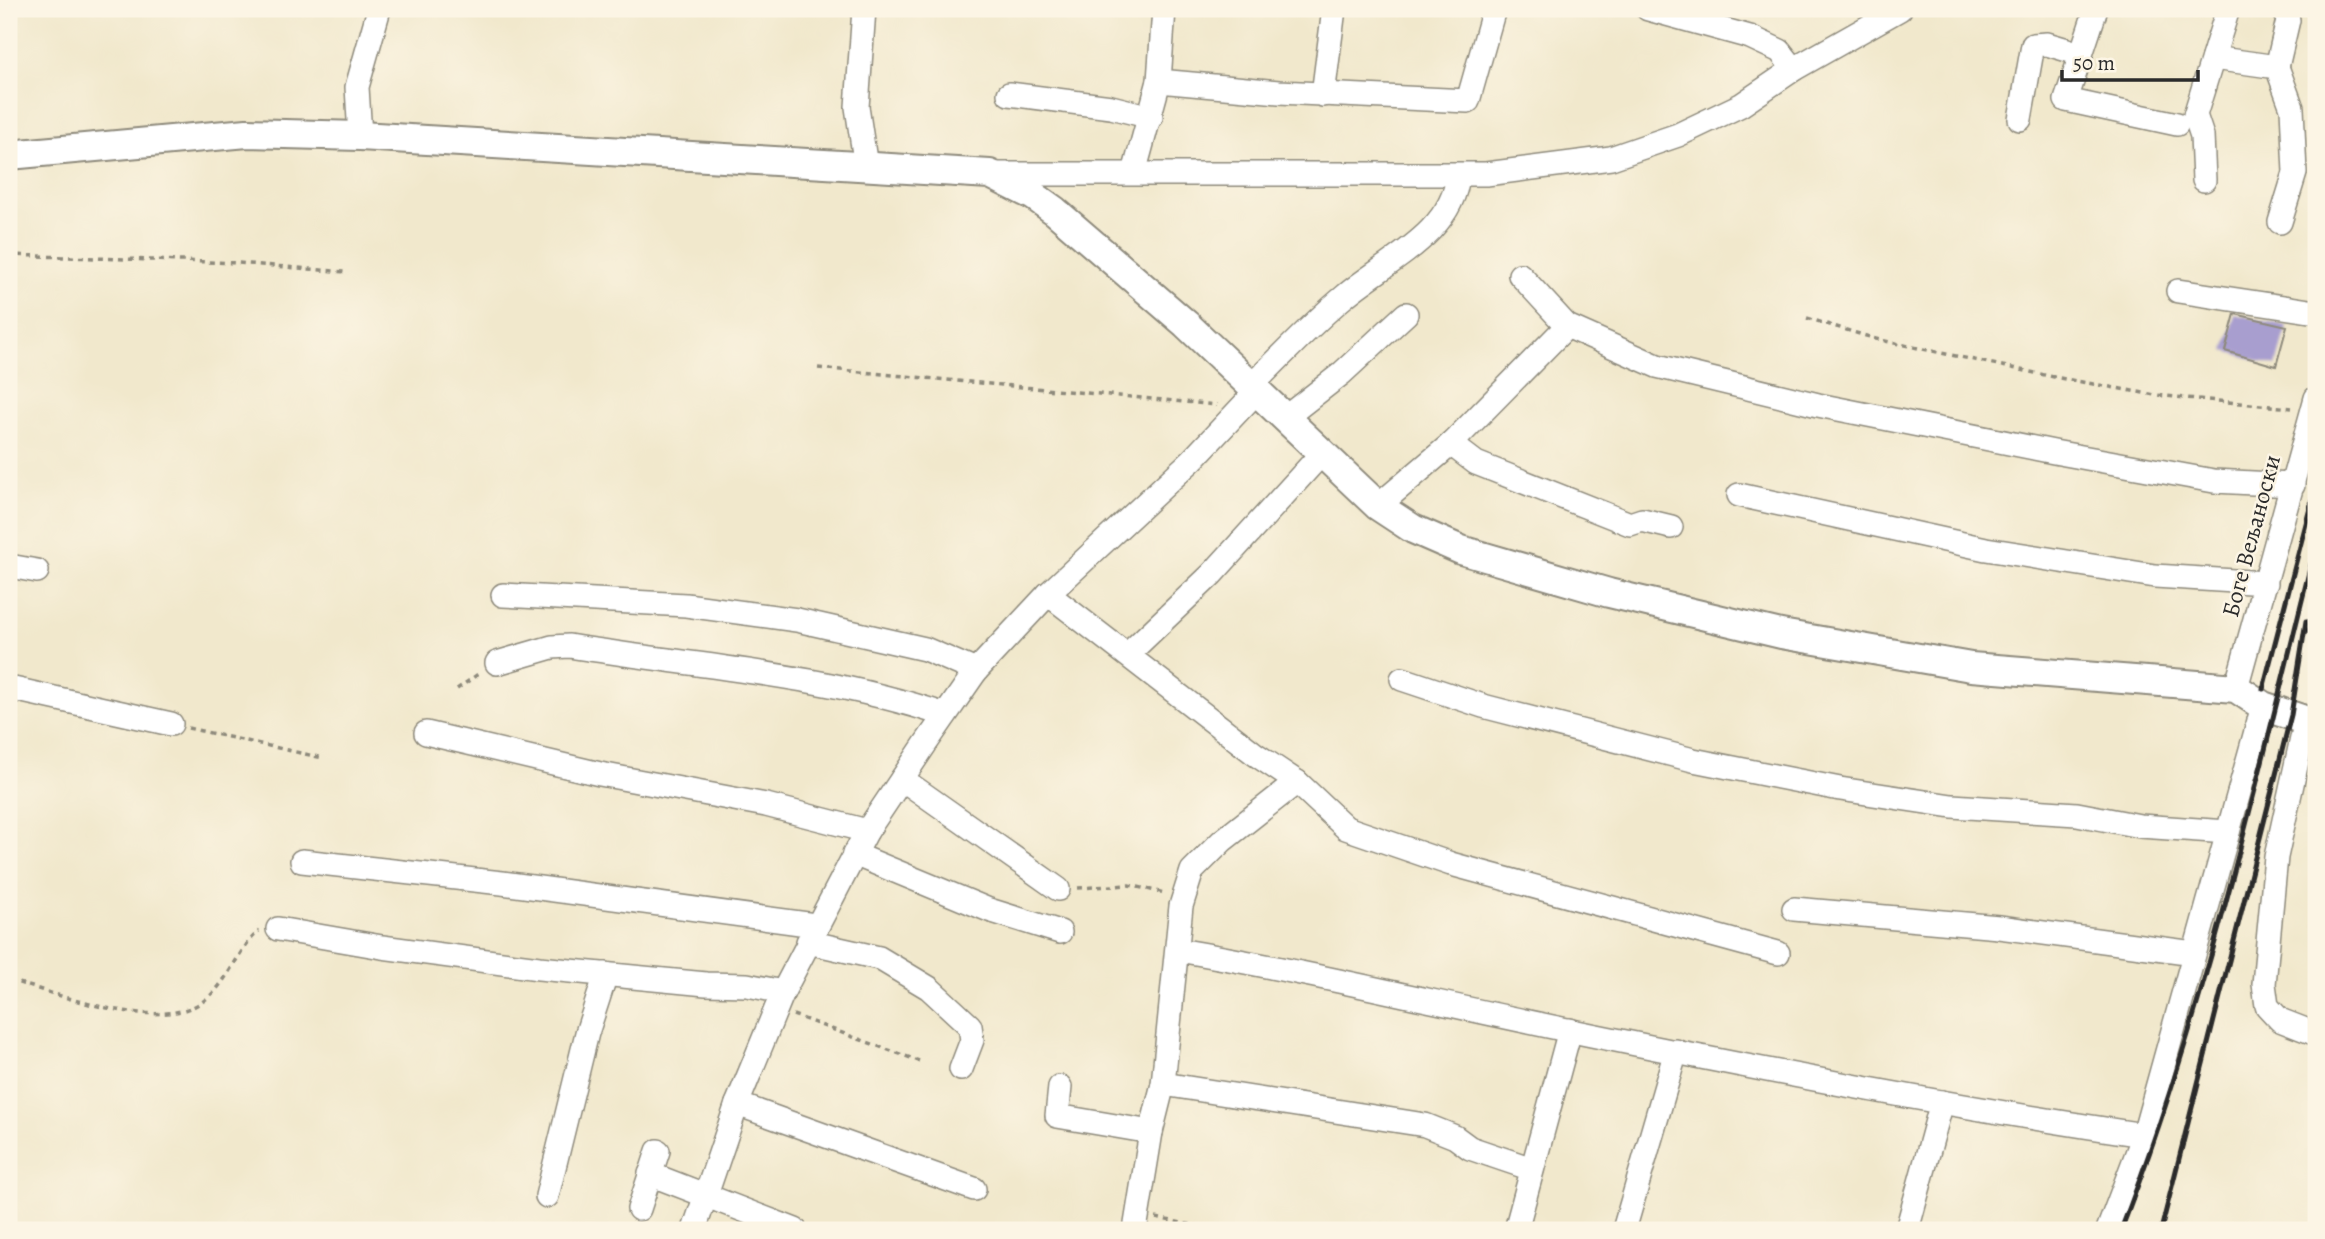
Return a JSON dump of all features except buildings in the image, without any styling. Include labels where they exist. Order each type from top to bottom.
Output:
[{"type":"main road","points":[[9,155],[247,133],[360,135],[990,174],[1034,196],[1055,211],[1255,388],[1378,506],[1413,529],[1461,550],[1622,596],[1781,634],[1971,667],[2236,688],[2263,706],[2311,722]]},
{"type":"street","points":[[360,135],[357,87],[379,9]]},
{"type":"street","points":[[864,9],[857,107],[866,167]]},
{"type":"street","points":[[1134,173],[1159,81],[1164,9]]},
{"type":"street","points":[[1323,95],[1334,9]]},
{"type":"street","points":[[1159,81],[1323,95],[1468,101],[1493,9]]},
{"type":"street","points":[[1648,9],[1750,37],[1780,51],[1794,69]]},
{"type":"street","points":[[2096,9],[2066,100],[2177,124]]},
{"type":"street","points":[[2204,180],[2202,136],[2195,115],[2228,9]]},
{"type":"street","points":[[990,174],[1486,174],[1611,159],[1678,135],[1741,105],[1886,12]]},
{"type":"street","points":[[2280,222],[2295,173],[2292,108],[2277,67],[2287,20]]},
{"type":"street","points":[[2020,119],[2033,45],[2047,44],[2081,54]]},
{"type":"street","points":[[2213,58],[2277,67]]},
{"type":"street","points":[[1009,94],[1111,107],[1151,117]]},
{"type":"street","points":[[694,1230],[737,1104],[780,1000],[812,933],[867,831],[976,671],[1048,594],[1192,460],[1255,388],[1345,296],[1424,236],[1452,202],[1458,174]]},
{"type":"street","points":[[1520,275],[1567,326],[1657,366],[1818,405],[2214,481],[2293,485]]},
{"type":"street","points":[[2178,291],[2316,312]]},
{"type":"street","points":[[1286,417],[1341,374],[1406,314]]},
{"type":"street","points":[[1378,506],[1451,444],[1567,326]]},
{"type":"street","name":"Боге Вељаноски","points":[[2236,688],[2315,404]]},
{"type":"street","points":[[1451,444],[1476,463],[1630,524],[1642,520],[1671,527]]},
{"type":"street","points":[[1128,654],[1212,574],[1323,452]]},
{"type":"street","points":[[1739,495],[1986,550],[2155,576],[2266,583]]},
{"type":"street","points":[[9,566],[37,571]]},
{"type":"street","points":[[1048,594],[1244,745],[1297,782],[1346,828],[1395,848],[1778,953]]},
{"type":"street","points":[[503,595],[686,605],[797,620],[925,649],[976,671]]},
{"type":"street","points":[[498,663],[552,647],[569,646],[815,682],[906,702],[945,715]]},
{"type":"street","points":[[1402,680],[1483,706],[1693,760],[1840,789],[1952,806],[2077,814],[2140,825],[2228,832]]},
{"type":"street","points":[[9,688],[171,724]]},
{"type":"street","points":[[2108,1230],[2144,1135],[2263,706]]},
{"type":"street","points":[[2311,722],[2276,857],[2264,984],[2267,1006],[2280,1020],[2316,1034]]},
{"type":"street","points":[[426,733],[600,774],[766,805],[867,831]]},
{"type":"street","points":[[902,779],[1058,889]]},
{"type":"street","points":[[1136,1222],[1151,1132],[1163,1084],[1184,892],[1192,871],[1222,841],[1297,782]]},
{"type":"street","points":[[854,854],[989,909],[1060,932]]},
{"type":"street","points":[[302,861],[502,883],[812,933],[879,958],[929,988],[970,1026],[972,1040],[961,1069]]},
{"type":"street","points":[[1794,909],[1999,927],[2194,953]]},
{"type":"street","points":[[278,929],[382,947],[606,974],[747,985],[780,1000]]},
{"type":"street","points":[[1178,950],[1286,968],[1570,1031],[1942,1102],[2144,1135]]},
{"type":"street","points":[[547,1196],[587,1033],[606,974]]},
{"type":"street","points":[[1516,1230],[1570,1031]]},
{"type":"street","points":[[1624,1230],[1676,1051]]},
{"type":"street","points":[[1163,1084],[1425,1125],[1455,1137],[1470,1148],[1532,1169]]},
{"type":"street","points":[[1060,1087],[1057,1116],[1151,1132]]},
{"type":"street","points":[[1907,1230],[1942,1102]]},
{"type":"street","points":[[737,1104],[974,1189]]},
{"type":"street","points":[[639,1209],[658,1151]]},
{"type":"street","points":[[650,1174],[795,1230]]},
{"type":"path","points":[[9,255],[238,263],[345,272]]},
{"type":"path","points":[[1807,318],[1875,339],[2054,377],[2155,395],[2315,404]]},
{"type":"path","points":[[818,368],[1229,407],[1255,388]]},
{"type":"path","points":[[457,689],[498,663]]},
{"type":"path","points":[[171,724],[323,758]]},
{"type":"path","points":[[1058,889],[1129,885],[1163,893],[1184,892]]},
{"type":"path","points":[[9,980],[113,1009],[153,1014],[173,1012],[202,1002],[220,985],[253,936],[261,929],[278,929]]},
{"type":"path","points":[[780,1000],[919,1061]]},
{"type":"path","points":[[1136,1222],[1219,1230]]},
{"type":"railway","points":[[2263,689],[2316,485]]},
{"type":"railway","points":[[2121,1230],[2180,1062],[2205,976],[2316,544]]},
{"type":"railway","points":[[2309,631],[2316,603]]},
{"type":"railway","points":[[2161,1230],[2291,715],[2306,621]]}]
